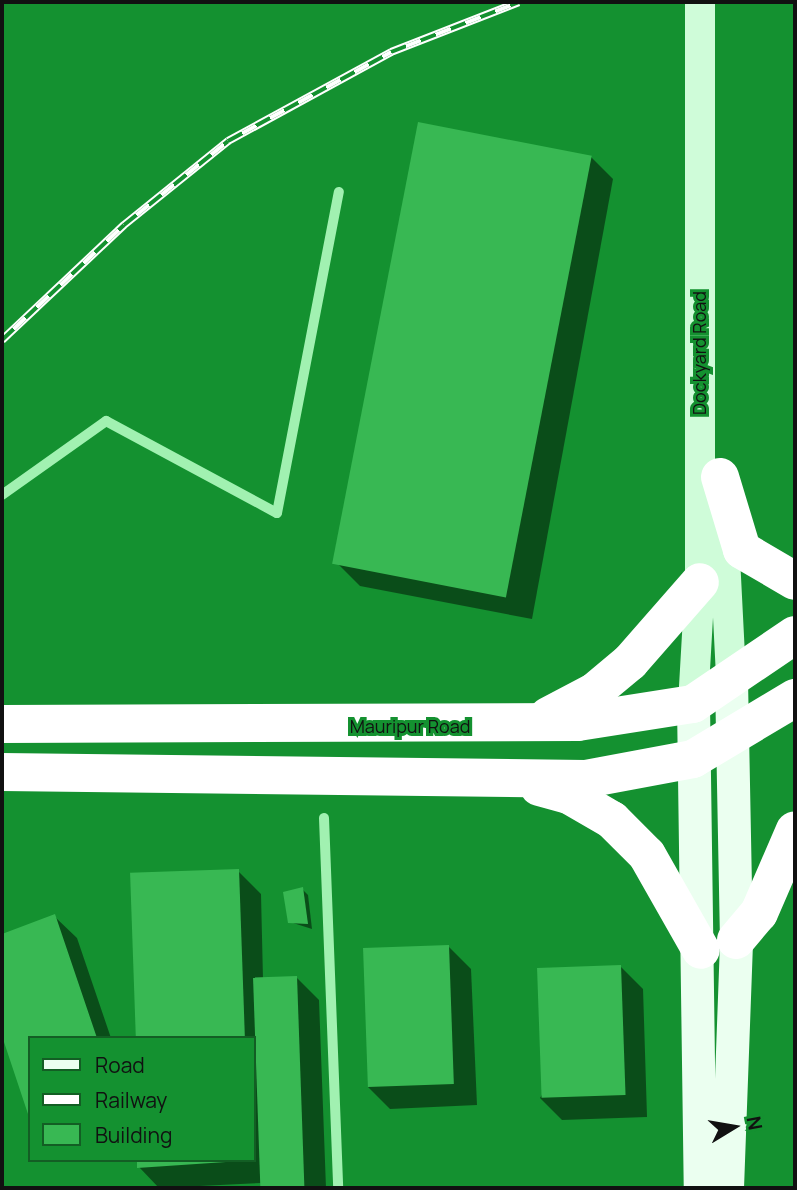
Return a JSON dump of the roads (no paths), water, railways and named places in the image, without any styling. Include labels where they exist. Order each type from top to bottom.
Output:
[{"type":"highway","points":[[712,461],[742,550],[795,581]]},
{"type":"highway","points":[[504,726],[594,692],[630,662],[700,582]]},
{"type":"highway","name":"Mauripur Road","points":[[2,724],[504,726],[693,704],[795,635]]},
{"type":"highway","points":[[2,772],[514,782],[586,779],[693,759],[734,737],[795,698]]},
{"type":"highway","points":[[514,782],[569,795],[612,820],[647,855],[719,945],[759,913],[795,830]]},
{"type":"main road","points":[[700,1188],[734,737],[732,678]]},
{"type":"main road","points":[[693,704],[693,759],[719,945],[727,1188]]},
{"type":"street","name":"Dockyard Road","points":[[700,2],[712,461],[732,678]]},
{"type":"street","name":"Dockyard Road","points":[[693,704],[700,582],[712,461],[720,2]]},
{"type":"lane","points":[[2,495],[106,421],[277,513],[339,192]]},
{"type":"lane","points":[[324,818],[338,1188]]},
{"type":"railway","points":[[2,340],[124,225],[228,141],[391,52],[519,2]]}]
